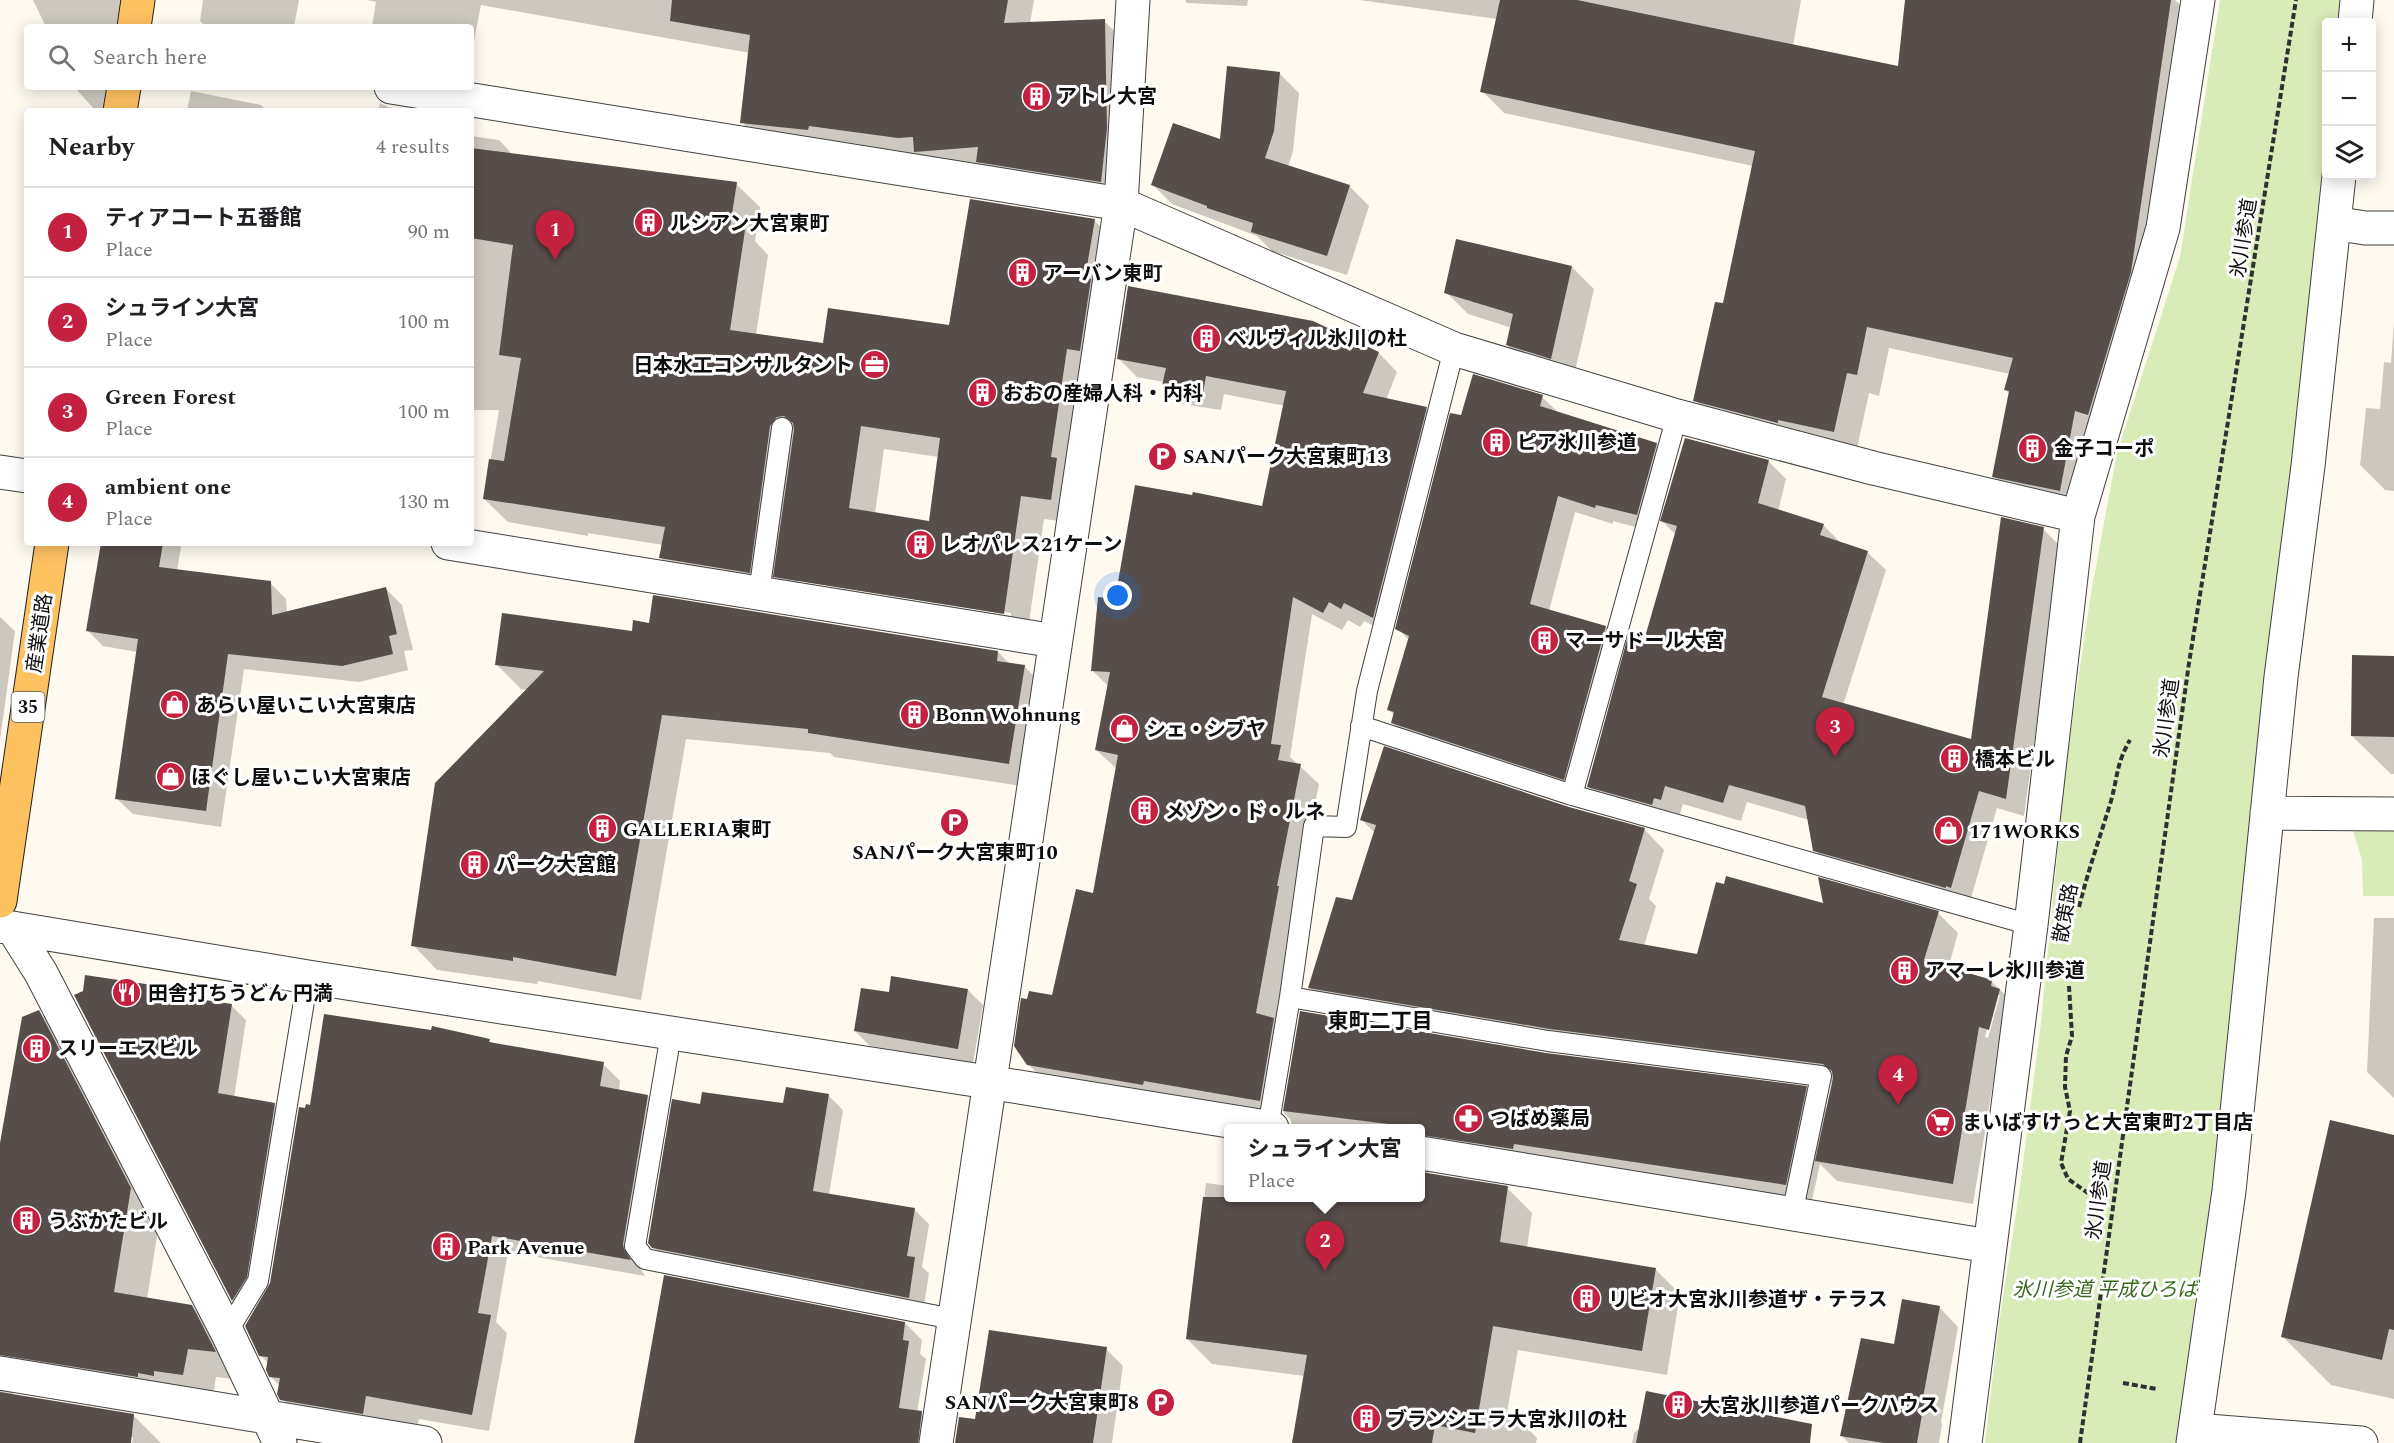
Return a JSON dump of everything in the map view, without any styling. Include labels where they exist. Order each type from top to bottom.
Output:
[{"type":"main road","points":[[134,24],[138,0]]},
{"type":"main road","points":[[120,108],[124,90]]},
{"type":"main road","name":"産業道路","points":[[2,881],[52,546]]},
{"type":"street","points":[[936,1443],[988,1082],[1121,204],[1133,0]]},
{"type":"street","points":[[1965,1443],[2031,925],[2078,516],[2163,228],[2198,0]]},
{"type":"street","points":[[2355,18],[2357,0]]},
{"type":"street","points":[[410,90],[1121,204],[1454,350],[1677,416],[1873,468],[2078,516]]},
{"type":"street","points":[[2339,180],[2268,813],[2229,1191],[2194,1436],[2361,1443]]},
{"type":"street","points":[[2334,223],[2365,228],[2394,228]]},
{"type":"street","points":[[0,472],[24,476]]},
{"type":"street","points":[[467,546],[1055,641]]},
{"type":"street","points":[[2268,813],[2394,814]]},
{"type":"street","points":[[7,928],[1245,1124]]},
{"type":"street","points":[[7,928],[41,973],[227,1332],[274,1430]]},
{"type":"street","points":[[1425,1154],[1989,1246]]},
{"type":"street","points":[[0,1373],[274,1430],[425,1443]]},
{"type":"lane","points":[[1271,1124],[1314,826],[1346,827],[1367,691],[1454,350]]},
{"type":"lane","points":[[1572,795],[1677,416]]},
{"type":"lane","points":[[759,593],[782,428]]},
{"type":"lane","points":[[1361,726],[1572,795],[2031,925]]},
{"type":"lane","points":[[227,1332],[258,1281],[308,977]]},
{"type":"lane","points":[[1290,997],[1548,1041],[1821,1076],[1792,1214]]},
{"type":"lane","points":[[671,1034],[635,1246],[645,1259],[953,1319]]},
{"type":"path","name":"氷川参道","points":[[2080,1443],[2189,663],[2296,0]]},
{"type":"path","name":"散策路","points":[[2079,909],[2098,837],[2111,800],[2120,758],[2130,740]]},
{"type":"path","points":[[2069,983],[2072,1036],[2067,1056],[2065,1087],[2070,1111],[2061,1163],[2067,1179],[2088,1193]]},
{"type":"path","points":[[2123,1383],[2167,1391]]},
{"type":"green space","name":"氷川参道 平成ひろば","points":[[2220,0],[2346,0],[2345,18],[2322,18],[2322,180],[2326,180],[2261,800],[2182,1443],[1985,1443],[1999,1323],[2019,1194],[2041,1022],[2067,755],[2090,599],[2117,453],[2180,257]]},
{"type":"green space","points":[[2394,829],[2394,896],[2363,896],[2362,860],[2353,831]]},
{"type":"building","points":[[672,0],[1008,0],[1004,23],[1105,19],[1107,128],[1101,182],[976,162],[978,147],[914,152],[913,137],[898,138],[809,126],[808,130],[740,123],[750,35],[670,21]]},
{"type":"building","points":[[1500,0],[1577,0],[1898,66],[1905,0],[2171,0],[2131,272],[2088,415],[2075,411],[2060,491],[1992,477],[2009,391],[2004,390],[2013,358],[1867,327],[1857,375],[1847,373],[1834,432],[1778,420],[1778,423],[1693,401],[1715,302],[1723,303],[1755,151],[1480,92]]},
{"type":"building","points":[[1227,66],[1280,72],[1274,131],[1265,158],[1350,185],[1327,256],[1251,232],[1253,223],[1207,208],[1207,206],[1151,185],[1173,123],[1220,139]]},
{"type":"building","points":[[474,148],[737,182],[730,227],[745,230],[730,330],[823,343],[828,308],[949,325],[970,199],[1095,219],[1085,278],[1091,279],[1080,351],[1067,349],[1051,457],[1057,458],[1051,500],[1021,496],[1004,614],[773,577],[794,430],[793,423],[784,416],[777,417],[770,426],[750,573],[659,558],[665,527],[483,499],[489,459],[504,461],[521,358],[499,355],[513,245],[474,238]],"holes":[[[861,426],[940,438],[929,521],[849,508]]]},
{"type":"building","points":[[1456,239],[1572,266],[1551,359],[1506,345],[1513,314],[1444,293]]},
{"type":"building","points":[[1128,286],[1313,321],[1379,352],[1363,393],[1427,407],[1373,618],[1344,603],[1341,609],[1329,602],[1323,613],[1293,597],[1271,744],[1281,745],[1278,760],[1301,764],[1277,886],[1279,886],[1256,1013],[1274,1018],[1260,1101],[1144,1081],[1143,1085],[1027,1065],[1014,1046],[1021,998],[1027,999],[1029,991],[1052,995],[1076,889],[1093,893],[1118,755],[1095,750],[1110,672],[1091,671],[1098,597],[1115,599],[1135,485],[1192,495],[1193,492],[1262,506],[1286,391],[1206,376],[1203,393],[1162,386],[1166,368],[1117,359]]},
{"type":"building","points":[[1473,374],[1543,395],[1540,406],[1657,443],[1637,515],[1596,505],[1595,508],[1558,496],[1530,604],[1606,626],[1564,780],[1391,723],[1394,712],[1387,710],[1409,636],[1395,629],[1450,413],[1461,415]]},
{"type":"building","points":[[1685,438],[1769,460],[1758,503],[1824,524],[1820,535],[1868,551],[1822,697],[1971,739],[2001,517],[2044,527],[2006,799],[1979,791],[1951,888],[1813,851],[1805,806],[1729,785],[1723,803],[1665,786],[1661,800],[1654,798],[1652,805],[1587,787],[1629,632],[1645,637],[1677,526],[1660,521]]},
{"type":"building","points":[[100,546],[162,546],[159,567],[271,581],[272,615],[386,587],[397,634],[389,636],[393,654],[342,666],[228,654],[206,811],[115,799],[138,639],[86,631]]},
{"type":"building","points":[[653,595],[998,651],[997,661],[1025,665],[1009,764],[808,733],[808,729],[662,715],[616,976],[513,957],[513,961],[411,946],[435,783],[544,671],[495,665],[502,613],[632,631],[633,620],[649,623]]},
{"type":"building","points":[[2352,655],[2394,656],[2394,737],[2351,736]]},
{"type":"building","points":[[1384,746],[1569,807],[1645,828],[1629,881],[1637,884],[1619,940],[1697,954],[1716,882],[1724,884],[1726,876],[1823,903],[1818,877],[1939,911],[1924,960],[1992,980],[1991,986],[2000,989],[1989,1030],[1979,1027],[1953,1184],[1815,1161],[1833,1078],[1832,1071],[1823,1064],[1550,1029],[1308,988],[1336,897],[1352,900],[1376,825],[1360,820]]},
{"type":"building","points":[[85,975],[179,989],[178,996],[232,1004],[218,1093],[275,1103],[247,1277],[232,1301],[74,995],[83,991]]},
{"type":"building","points":[[891,976],[968,989],[958,1049],[854,1031],[861,988],[889,992]]},
{"type":"building","points":[[39,1010],[131,1188],[114,1292],[192,1305],[216,1352],[188,1349],[183,1375],[154,1371],[154,1376],[138,1373],[138,1377],[0,1355],[0,1143],[22,1017]]},
{"type":"building","points":[[1300,1011],[1546,1053],[1807,1086],[1786,1185],[1514,1144],[1513,1149],[1425,1136],[1425,1124],[1389,1124],[1283,1111]]},
{"type":"building","points":[[324,1014],[431,1030],[432,1026],[490,1039],[489,1042],[604,1062],[600,1086],[648,1095],[623,1244],[631,1260],[492,1236],[478,1313],[491,1315],[472,1415],[366,1396],[363,1414],[280,1400],[277,1394],[280,1378],[269,1377],[266,1370],[268,1357],[259,1356],[245,1326],[270,1283],[299,1107],[305,1108],[306,1104],[310,1105]]},
{"type":"building","points":[[786,1087],[829,1094],[813,1191],[915,1208],[907,1256],[915,1257],[909,1298],[652,1248],[648,1243],[672,1099],[700,1104],[702,1092],[783,1103]]},
{"type":"building","points":[[2330,1120],[2394,1135],[2394,1330],[2389,1329],[2382,1360],[2281,1337]]},
{"type":"building","points":[[1425,1173],[1508,1186],[1500,1242],[1656,1268],[1642,1351],[1493,1326],[1475,1433],[1435,1425],[1432,1443],[1292,1443],[1307,1355],[1186,1339],[1203,1197],[1224,1197],[1224,1202],[1425,1202]]},
{"type":"building","points":[[664,1275],[905,1322],[903,1340],[909,1341],[899,1408],[922,1411],[918,1443],[634,1443]]},
{"type":"building","points":[[1902,1299],[1940,1306],[1917,1443],[1884,1443],[1840,1436],[1861,1338],[1894,1344]]},
{"type":"building","points":[[989,1330],[1107,1347],[1093,1443],[955,1443],[959,1417],[975,1419]]},
{"type":"building","name":"大宮氷川参道パークハウス","points":[[1646,1391],[1812,1424],[1810,1443],[1636,1443]]},
{"type":"building","points":[[0,1392],[134,1414],[131,1443],[0,1443]]},
{"type":"place","name":"アトレ大宮","points":[[1036,96]]},
{"type":"place","name":"ルシアン大宮東町","points":[[649,223]]},
{"type":"place","name":"ティアコート五番館","points":[[555,260]]},
{"type":"place","name":"アーバン東町","points":[[1022,273]]},
{"type":"place","name":"ベルヴィル氷川の杜","points":[[1206,338]]},
{"type":"place","name":"日本水工コンサルタント","points":[[874,365]]},
{"type":"place","name":"おおの産婦人科・内科","points":[[982,393]]},
{"type":"place","name":"ピア氷川参道","points":[[1496,442]]},
{"type":"place","name":"金子コーポ","points":[[2033,448]]},
{"type":"place","name":"SANパーク大宮東町13","points":[[1162,456]]},
{"type":"place","name":"レオパレス21ケーン","points":[[920,544]]},
{"type":"place","name":"マーサドール大宮","points":[[1544,640]]},
{"type":"place","name":"あらい屋いこい大宮東店","points":[[175,705]]},
{"type":"place","name":"Bonn Wohnung","points":[[914,714]]},
{"type":"place","name":"シェ・シブヤ","points":[[1125,729]]},
{"type":"place","name":"Green Forest","points":[[1835,757]]},
{"type":"place","name":"橋本ビル","points":[[1954,759]]},
{"type":"place","name":"ほぐし屋いこい大宮東店","points":[[170,777]]},
{"type":"place","name":"メゾン・ド・ルネ","points":[[1144,811]]},
{"type":"place","name":"SANパーク大宮東町10","points":[[955,822]]},
{"type":"place","name":"GALLERIA東町","points":[[602,829]]},
{"type":"place","name":"171WORKS","points":[[1948,831]]},
{"type":"place","name":"パーク大宮館","points":[[475,864]]},
{"type":"place","name":"アマーレ氷川参道","points":[[1904,970]]},
{"type":"place","name":"田舎打ちうどん 円満","points":[[127,993]]},
{"type":"place","name":"スリーエスビル","points":[[37,1048]]},
{"type":"place","name":"ambient one","points":[[1898,1105]]},
{"type":"place","name":"つばめ薬局","points":[[1469,1118]]},
{"type":"place","name":"まいばすけっと大宮東町2丁目店","points":[[1941,1122]]},
{"type":"place","name":"うぶかたビル","points":[[27,1221]]},
{"type":"place","name":"Park Avenue","points":[[446,1247]]},
{"type":"place","name":"シュライン大宮","points":[[1325,1271]]},
{"type":"place","name":"リビオ大宮氷川参道ザ・テラス","points":[[1587,1299]]},
{"type":"place","name":"SANパーク大宮東町8","points":[[1160,1402]]},
{"type":"place","name":"大宮氷川参道パークハウス","points":[[1679,1405]]},
{"type":"place","name":"ブランシエラ大宮氷川の杜","points":[[1366,1419]]},
{"type":"district","name":"東町二丁目","points":[[1380,1021]]}]
